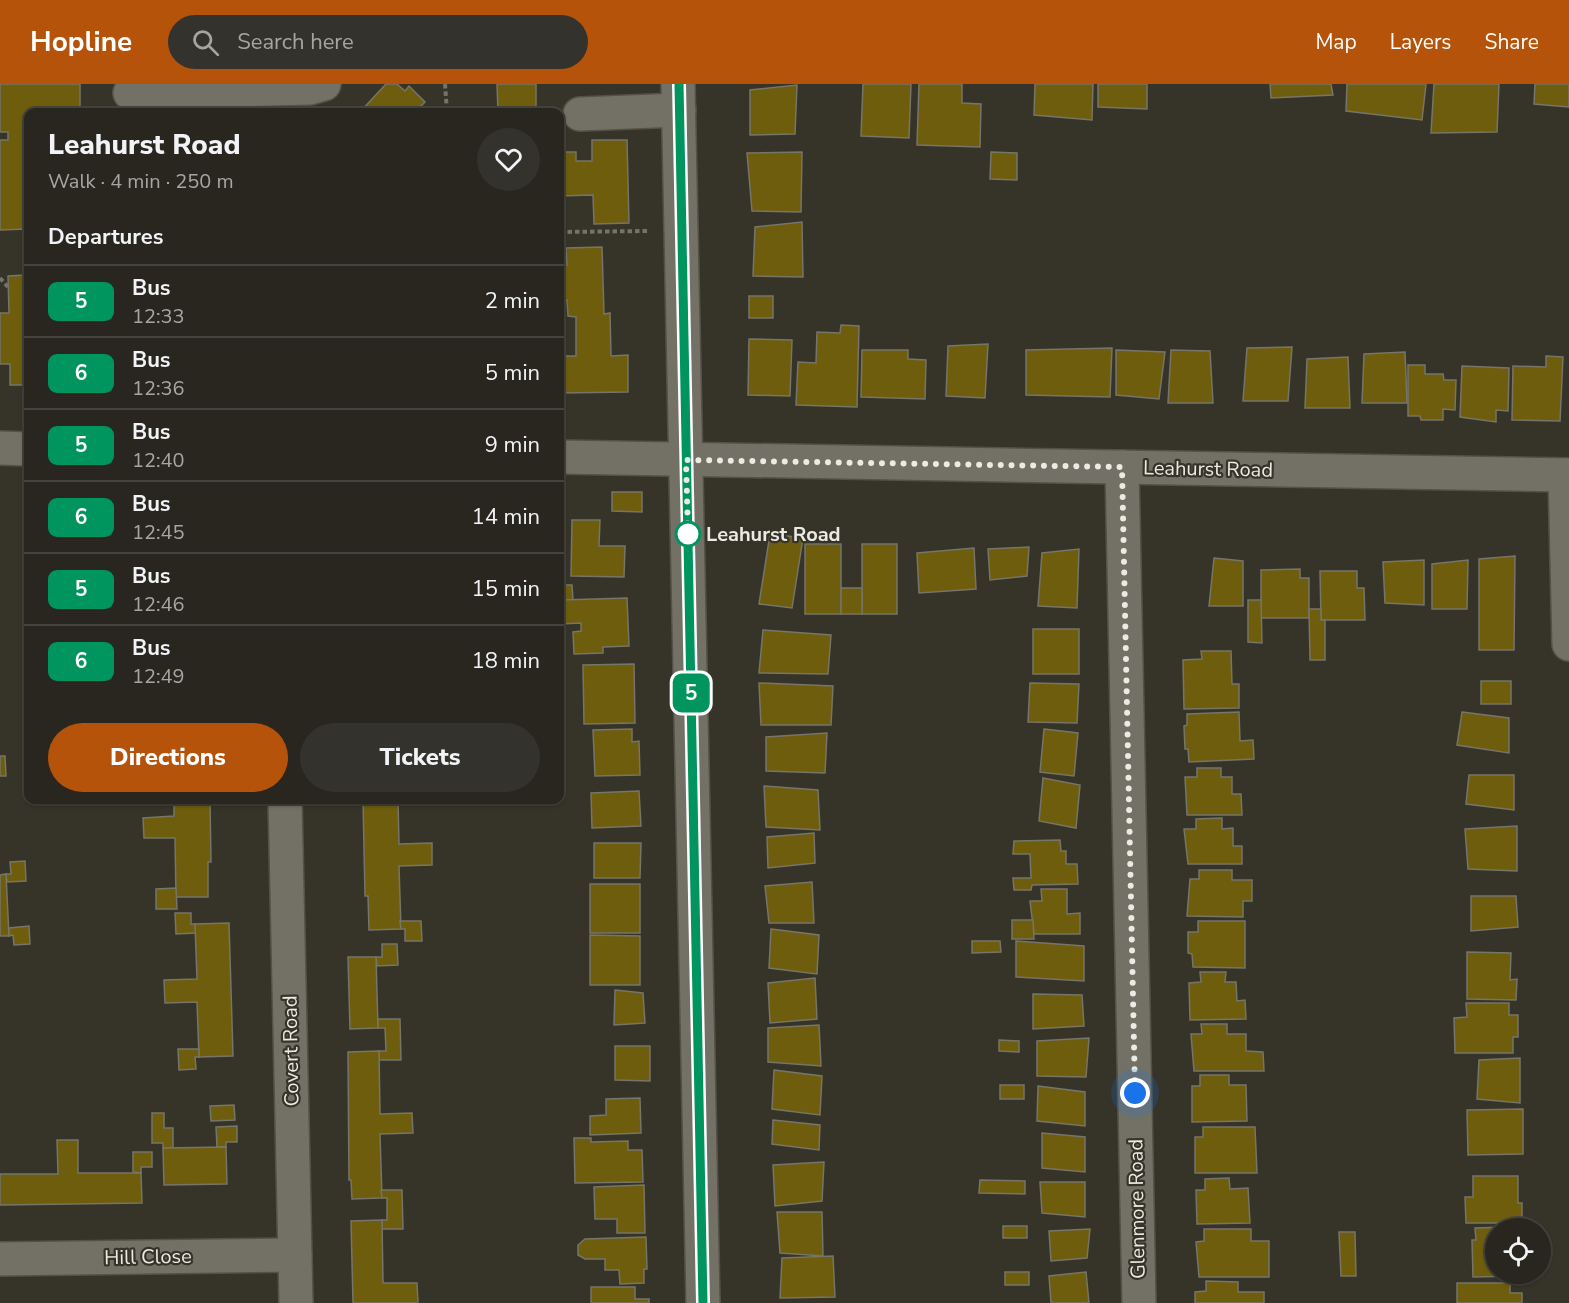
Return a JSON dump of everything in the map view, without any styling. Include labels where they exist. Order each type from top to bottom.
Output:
[{"type":"street","points":[[130,97],[310,88],[324,84]]},
{"type":"street","points":[[580,114],[679,97],[703,1303]]},
{"type":"street","points":[[0,448],[24,448]]},
{"type":"street","name":"Leahurst Road","points":[[564,458],[1567,475]]},
{"type":"street","name":"Glenmore Road","points":[[1122,467],[1139,1303]]},
{"type":"street","points":[[1567,475],[1569,644]]},
{"type":"street","name":"Covert Road","points":[[285,804],[296,1303]]},
{"type":"street","name":"Hill Close","points":[[0,1259],[295,1256]]},
{"type":"path","points":[[446,84],[447,108]]},
{"type":"path","points":[[564,232],[681,231]]},
{"type":"path","points":[[0,278],[8,287]]},
{"type":"building","points":[[0,84],[80,84],[80,108],[24,108],[24,229],[0,230],[0,140],[8,140],[8,132],[0,132]]},
{"type":"building","points":[[386,84],[397,84],[405,91],[409,86],[425,102],[419,108],[364,108]]},
{"type":"building","points":[[497,84],[536,84],[536,108],[498,108]]},
{"type":"building","points":[[863,84],[911,84],[909,138],[861,136]]},
{"type":"building","points":[[919,84],[962,84],[962,103],[981,104],[980,147],[917,145]]},
{"type":"building","points":[[1035,84],[1093,84],[1092,120],[1034,115]]},
{"type":"building","points":[[1098,84],[1147,84],[1147,109],[1098,107]]},
{"type":"building","points":[[1270,84],[1331,84],[1333,95],[1271,98]]},
{"type":"building","points":[[1347,84],[1426,84],[1422,120],[1346,111]]},
{"type":"building","points":[[1434,84],[1499,84],[1497,132],[1431,133]]},
{"type":"building","points":[[1535,84],[1569,84],[1569,107],[1534,104]]},
{"type":"building","points":[[797,85],[795,134],[750,135],[750,90]]},
{"type":"building","points":[[592,140],[627,140],[629,223],[594,224],[593,195],[564,196],[564,152],[576,152],[576,161],[592,161]]},
{"type":"building","points":[[802,152],[801,212],[752,211],[747,153]]},
{"type":"building","points":[[991,152],[1017,153],[1017,180],[990,179]]},
{"type":"building","points":[[802,222],[803,277],[753,276],[755,227]]},
{"type":"building","points":[[602,247],[604,314],[610,313],[611,356],[628,355],[628,392],[564,393],[564,356],[576,356],[576,317],[568,316],[567,300],[564,300],[566,248]]},
{"type":"building","points":[[24,275],[24,385],[10,385],[10,364],[0,364],[0,313],[9,313],[8,276]]},
{"type":"building","points":[[749,296],[773,296],[773,318],[749,318]]},
{"type":"building","points":[[841,325],[859,326],[857,407],[796,405],[798,362],[816,363],[817,332],[840,333]]},
{"type":"building","points":[[749,339],[792,340],[790,396],[748,395]]},
{"type":"building","points":[[988,344],[985,398],[946,396],[948,346]]},
{"type":"building","points":[[1292,347],[1288,401],[1243,401],[1247,348]]},
{"type":"building","points":[[1112,348],[1110,397],[1026,395],[1026,350]]},
{"type":"building","points":[[862,350],[908,350],[908,359],[926,360],[925,399],[861,397]]},
{"type":"building","points":[[1116,350],[1165,352],[1159,399],[1116,395]]},
{"type":"building","points":[[1171,350],[1210,351],[1213,403],[1168,403]]},
{"type":"building","points":[[1405,352],[1407,403],[1362,403],[1364,354]]},
{"type":"building","points":[[1546,356],[1563,357],[1560,421],[1512,420],[1513,366],[1546,367]]},
{"type":"building","points":[[1348,357],[1350,408],[1305,408],[1307,359]]},
{"type":"building","points":[[1408,365],[1425,365],[1425,374],[1443,374],[1444,380],[1456,380],[1455,410],[1443,409],[1443,420],[1421,420],[1420,416],[1408,416]]},
{"type":"building","points":[[1462,366],[1509,368],[1508,411],[1496,410],[1496,422],[1460,417]]},
{"type":"building","points":[[612,492],[642,492],[642,512],[612,511]]},
{"type":"building","points":[[572,520],[600,520],[599,546],[625,546],[624,577],[571,576]]},
{"type":"building","points":[[770,534],[803,538],[792,608],[759,604]]},
{"type":"building","points":[[805,544],[841,544],[841,614],[805,614]]},
{"type":"building","points":[[862,544],[897,544],[897,614],[862,614]]},
{"type":"building","points":[[1029,547],[1027,576],[990,580],[988,549]]},
{"type":"building","points":[[974,548],[976,589],[919,593],[917,553]]},
{"type":"building","points":[[1079,549],[1077,608],[1038,606],[1042,553]]},
{"type":"building","points":[[1515,556],[1514,650],[1479,650],[1479,559]]},
{"type":"building","points":[[1214,558],[1243,561],[1243,606],[1209,606]]},
{"type":"building","points":[[1424,560],[1424,605],[1385,603],[1383,562]]},
{"type":"building","points":[[1468,560],[1467,609],[1432,609],[1432,564]]},
{"type":"building","points":[[1300,569],[1300,578],[1309,578],[1309,618],[1261,618],[1261,570]]},
{"type":"building","points":[[1320,571],[1357,571],[1357,588],[1364,588],[1365,620],[1321,620]]},
{"type":"building","points":[[564,585],[572,585],[573,600],[564,600]]},
{"type":"building","points":[[841,588],[862,588],[862,614],[841,614]]},
{"type":"building","points":[[627,598],[629,646],[603,647],[603,653],[574,654],[573,632],[581,631],[581,623],[564,624],[564,600]]},
{"type":"building","points":[[1248,600],[1261,600],[1262,643],[1248,642]]},
{"type":"building","points":[[1309,609],[1321,609],[1321,620],[1325,620],[1325,660],[1310,660]]},
{"type":"building","points":[[1033,629],[1079,629],[1079,674],[1033,674]]},
{"type":"building","points":[[763,630],[831,635],[828,674],[759,673]]},
{"type":"building","points":[[1201,651],[1231,651],[1232,684],[1239,684],[1239,708],[1184,709],[1183,660],[1202,659]]},
{"type":"building","points":[[634,664],[635,723],[584,724],[583,665]]},
{"type":"building","points":[[1481,681],[1511,681],[1511,704],[1481,704]]},
{"type":"building","points":[[759,683],[833,686],[831,725],[761,725]]},
{"type":"building","points":[[1030,683],[1079,684],[1077,723],[1028,722]]},
{"type":"building","points":[[1239,712],[1240,741],[1253,740],[1254,759],[1189,762],[1188,749],[1185,749],[1184,726],[1187,725],[1187,714]]},
{"type":"building","points":[[1462,712],[1509,718],[1509,753],[1457,745]]},
{"type":"building","points":[[632,729],[632,742],[639,741],[640,775],[595,776],[593,730]]},
{"type":"building","points":[[1044,729],[1078,733],[1074,776],[1040,772]]},
{"type":"building","points":[[827,733],[825,773],[766,771],[766,737]]},
{"type":"building","points":[[0,756],[5,756],[6,776],[0,776]]},
{"type":"building","points":[[1197,768],[1221,768],[1221,777],[1232,777],[1232,794],[1241,794],[1242,815],[1187,815],[1185,777],[1197,777]]},
{"type":"building","points":[[1469,775],[1514,775],[1514,810],[1466,804]]},
{"type":"building","points":[[1043,778],[1080,785],[1076,828],[1039,821]]},
{"type":"building","points":[[764,786],[818,790],[820,830],[766,827]]},
{"type":"building","points":[[639,791],[641,826],[592,828],[591,793]]},
{"type":"building","points":[[174,804],[210,804],[211,862],[208,862],[208,897],[176,897],[175,838],[144,838],[143,818],[174,816]]},
{"type":"building","points":[[363,804],[398,804],[399,844],[432,843],[432,865],[399,866],[401,929],[369,930],[368,896],[365,896]]},
{"type":"building","points":[[1222,818],[1222,829],[1233,828],[1233,846],[1242,846],[1242,864],[1188,864],[1184,829],[1196,829],[1196,819]]},
{"type":"building","points":[[1517,826],[1517,871],[1468,869],[1465,829]]},
{"type":"building","points":[[814,833],[815,863],[768,868],[767,837]]},
{"type":"building","points":[[1060,840],[1061,851],[1066,851],[1066,864],[1077,864],[1078,884],[1032,885],[1031,890],[1014,890],[1013,878],[1031,878],[1030,854],[1013,854],[1014,841]]},
{"type":"building","points":[[594,843],[641,843],[640,878],[594,878]]},
{"type":"building","points":[[25,861],[26,881],[7,882],[6,874],[11,874],[10,862]]},
{"type":"building","points":[[1199,870],[1232,870],[1232,880],[1252,880],[1252,901],[1243,901],[1243,917],[1187,916],[1190,879],[1199,879]]},
{"type":"building","points":[[6,874],[9,936],[0,936],[0,875]]},
{"type":"building","points":[[812,882],[814,923],[769,923],[765,886]]},
{"type":"building","points":[[590,884],[640,884],[640,933],[590,933]]},
{"type":"building","points":[[176,888],[177,909],[156,909],[156,889]]},
{"type":"building","points":[[1041,889],[1067,889],[1067,914],[1080,913],[1080,934],[1034,934],[1030,901],[1042,901]]},
{"type":"building","points":[[1471,896],[1516,896],[1518,927],[1471,931]]},
{"type":"building","points":[[175,913],[191,913],[191,924],[195,924],[196,933],[176,934]]},
{"type":"building","points":[[1012,920],[1033,920],[1034,939],[1012,939]]},
{"type":"building","points":[[400,921],[421,921],[422,941],[405,941],[405,929],[401,929]]},
{"type":"building","points":[[1198,921],[1245,921],[1245,968],[1193,967],[1192,954],[1188,953],[1188,932],[1198,932]]},
{"type":"building","points":[[229,923],[233,1056],[199,1057],[197,1002],[165,1003],[164,980],[197,979],[195,924]]},
{"type":"building","points":[[29,926],[30,944],[14,945],[13,935],[9,936],[9,928]]},
{"type":"building","points":[[771,929],[819,935],[817,974],[769,968]]},
{"type":"building","points":[[590,935],[640,936],[640,985],[590,985]]},
{"type":"building","points":[[972,941],[1000,941],[1001,952],[972,953]]},
{"type":"building","points":[[1016,941],[1084,946],[1084,981],[1016,977]]},
{"type":"building","points":[[382,944],[397,944],[398,965],[377,966],[376,957],[382,957]]},
{"type":"building","points":[[1467,952],[1511,953],[1510,980],[1517,979],[1516,1000],[1467,999]]},
{"type":"building","points":[[348,957],[376,957],[378,1028],[350,1029]]},
{"type":"building","points":[[1200,972],[1226,972],[1225,982],[1236,982],[1237,1001],[1245,1000],[1246,1019],[1190,1020],[1189,983],[1201,982]]},
{"type":"building","points":[[815,978],[817,1019],[770,1023],[768,983]]},
{"type":"building","points":[[615,990],[643,993],[645,1023],[614,1025]]},
{"type":"building","points":[[1033,994],[1082,995],[1084,1026],[1033,1029]]},
{"type":"building","points":[[1466,1003],[1509,1003],[1509,1015],[1518,1015],[1518,1037],[1513,1037],[1513,1053],[1455,1053],[1454,1018],[1467,1017]]},
{"type":"building","points":[[378,1019],[400,1019],[401,1060],[379,1060],[379,1051],[386,1051],[385,1028],[378,1028]]},
{"type":"building","points":[[1201,1024],[1227,1024],[1227,1034],[1246,1034],[1246,1051],[1263,1052],[1264,1071],[1194,1071],[1191,1034],[1202,1034]]},
{"type":"building","points":[[819,1025],[821,1066],[768,1062],[768,1028]]},
{"type":"building","points":[[1089,1038],[1086,1077],[1037,1076],[1037,1041]]},
{"type":"building","points":[[999,1040],[1019,1041],[1019,1052],[999,1051]]},
{"type":"building","points":[[615,1046],[650,1046],[650,1081],[615,1080]]},
{"type":"building","points":[[178,1049],[199,1049],[199,1057],[195,1057],[196,1069],[179,1070]]},
{"type":"building","points":[[379,1051],[380,1114],[412,1113],[413,1133],[380,1134],[382,1198],[352,1199],[351,1180],[349,1180],[348,1052]]},
{"type":"building","points":[[1520,1058],[1520,1103],[1477,1099],[1479,1060]]},
{"type":"building","points":[[774,1070],[822,1076],[820,1115],[772,1109]]},
{"type":"building","points":[[1200,1075],[1229,1075],[1229,1085],[1246,1085],[1247,1121],[1192,1122],[1192,1086],[1200,1086]]},
{"type":"building","points":[[1000,1085],[1024,1085],[1024,1099],[1000,1099]]},
{"type":"building","points":[[1038,1086],[1085,1092],[1085,1126],[1037,1121]]},
{"type":"building","points":[[640,1098],[641,1133],[590,1135],[590,1116],[606,1115],[606,1099]]},
{"type":"building","points":[[234,1105],[235,1120],[211,1121],[210,1106]]},
{"type":"building","points":[[1523,1109],[1523,1154],[1468,1155],[1467,1110]]},
{"type":"building","points":[[152,1113],[164,1113],[164,1128],[173,1128],[173,1148],[163,1148],[163,1143],[152,1143]]},
{"type":"building","points":[[773,1120],[820,1125],[819,1150],[772,1144]]},
{"type":"building","points":[[237,1126],[237,1142],[226,1142],[226,1147],[217,1147],[216,1127]]},
{"type":"building","points":[[1203,1127],[1255,1127],[1257,1173],[1195,1173],[1195,1137],[1203,1137]]},
{"type":"building","points":[[1042,1133],[1085,1137],[1085,1172],[1042,1168]]},
{"type":"building","points":[[574,1138],[591,1138],[591,1142],[628,1141],[628,1150],[642,1150],[643,1182],[575,1183]]},
{"type":"building","points":[[57,1140],[78,1140],[78,1173],[141,1173],[142,1203],[0,1205],[0,1174],[58,1174]]},
{"type":"building","points":[[226,1147],[227,1184],[164,1185],[163,1148]]},
{"type":"building","points":[[133,1152],[152,1152],[152,1167],[141,1167],[141,1173],[133,1172]]},
{"type":"building","points":[[824,1162],[822,1201],[775,1206],[773,1165]]},
{"type":"building","points":[[1473,1176],[1518,1176],[1518,1203],[1522,1203],[1522,1218],[1485,1218],[1485,1223],[1466,1223],[1465,1197],[1473,1197]]},
{"type":"building","points":[[1229,1178],[1230,1189],[1248,1188],[1250,1223],[1197,1224],[1196,1190],[1205,1190],[1205,1179]]},
{"type":"building","points":[[980,1180],[1025,1181],[1025,1194],[979,1193]]},
{"type":"building","points":[[1040,1182],[1085,1182],[1085,1217],[1042,1213]]},
{"type":"building","points":[[644,1185],[645,1233],[617,1233],[617,1219],[595,1219],[594,1187]]},
{"type":"building","points":[[381,1190],[402,1190],[403,1229],[382,1229],[382,1220],[387,1220],[387,1198],[382,1198]]},
{"type":"building","points":[[777,1212],[822,1212],[823,1256],[780,1253]]},
{"type":"building","points":[[382,1220],[383,1283],[417,1283],[418,1303],[353,1303],[351,1221]]},
{"type":"building","points":[[1003,1226],[1027,1226],[1027,1238],[1003,1238]]},
{"type":"building","points":[[1475,1228],[1485,1228],[1485,1277],[1473,1277],[1472,1240],[1476,1240]]},
{"type":"building","points":[[1090,1229],[1087,1258],[1051,1261],[1049,1231]]},
{"type":"building","points":[[1204,1229],[1251,1229],[1251,1241],[1269,1241],[1269,1277],[1199,1277],[1196,1242],[1204,1241]]},
{"type":"building","points":[[1339,1232],[1355,1232],[1356,1276],[1341,1276]]},
{"type":"building","points":[[646,1237],[647,1269],[644,1269],[644,1283],[620,1284],[619,1270],[605,1270],[605,1259],[585,1259],[578,1255],[578,1245],[585,1239]]},
{"type":"building","points":[[833,1256],[835,1297],[780,1298],[782,1258]]},
{"type":"building","points":[[1005,1272],[1029,1272],[1029,1285],[1005,1285]]},
{"type":"building","points":[[1086,1272],[1089,1303],[1051,1303],[1049,1276]]},
{"type":"building","points":[[1206,1281],[1238,1282],[1238,1292],[1264,1292],[1264,1303],[1195,1303],[1195,1292],[1206,1291]]},
{"type":"building","points":[[1457,1283],[1510,1284],[1510,1293],[1522,1293],[1522,1303],[1457,1303]]},
{"type":"building","points":[[591,1287],[635,1287],[635,1299],[649,1299],[649,1303],[591,1303]]},
{"type":"bus line","name":"5","points":[[679,84],[703,1303]]},
{"type":"place","name":"Leahurst Road","points":[[688,534]]},
{"type":"route","points":[[688,534],[686,460],[1122,467],[1135,1093]]}]
